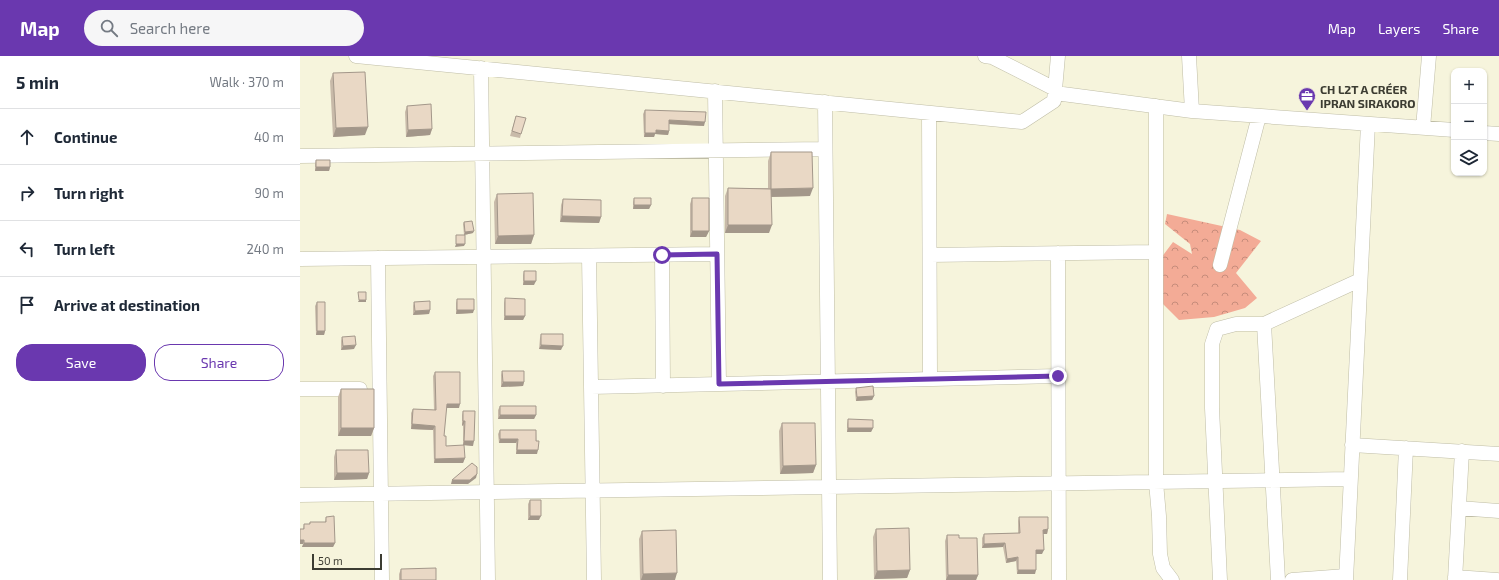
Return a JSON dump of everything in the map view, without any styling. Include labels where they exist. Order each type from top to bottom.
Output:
[{"type":"street","points":[[356,56],[1022,122],[1054,101],[1058,56]]},
{"type":"street","points":[[990,56],[1055,91],[1192,111],[1451,130]]},
{"type":"street","points":[[1189,56],[1192,111]]},
{"type":"street","points":[[1423,128],[1429,56]]},
{"type":"street","points":[[481,68],[488,580]]},
{"type":"street","points":[[715,91],[719,384]]},
{"type":"street","points":[[824,102],[830,580]]},
{"type":"street","points":[[1156,106],[1156,482],[1162,568],[1172,580]]},
{"type":"street","points":[[929,112],[930,379]]},
{"type":"street","points":[[1220,265],[1259,116]]},
{"type":"street","points":[[1292,580],[1346,578],[1368,124]]},
{"type":"street","points":[[1487,132],[1499,134]]},
{"type":"street","points":[[300,156],[825,149]]},
{"type":"street","points":[[930,255],[1156,252]]},
{"type":"street","points":[[1058,253],[1058,580]]},
{"type":"street","points":[[300,259],[717,254]]},
{"type":"street","points":[[662,255],[663,386]]},
{"type":"street","points":[[589,256],[594,580]]},
{"type":"street","points":[[378,258],[382,580]]},
{"type":"street","points":[[1220,580],[1212,408],[1212,344],[1217,329],[1236,324],[1264,324],[1360,280]]},
{"type":"street","points":[[1264,324],[1278,580]]},
{"type":"street","points":[[591,387],[1058,376]]},
{"type":"street","points":[[300,390],[380,388]]},
{"type":"street","points":[[1352,445],[1499,454]]},
{"type":"street","points":[[1400,580],[1406,448]]},
{"type":"street","points":[[1462,452],[1455,578],[1497,580]]},
{"type":"street","points":[[300,495],[1350,479]]},
{"type":"street","points":[[1458,508],[1499,511]]},
{"type":"green space","points":[[1167,214],[1240,230],[1261,241],[1236,273],[1257,298],[1245,308],[1214,317],[1179,320],[1156,297],[1158,262],[1173,242],[1192,254],[1190,244],[1165,224]]},
{"type":"building","points":[[365,72],[368,127],[336,128],[333,73]]},
{"type":"building","points":[[431,104],[432,129],[408,130],[407,106]]},
{"type":"building","points":[[645,110],[706,112],[705,122],[669,120],[669,131],[656,130],[656,133],[645,133]]},
{"type":"building","points":[[516,116],[526,118],[521,134],[512,131]]},
{"type":"building","points":[[771,152],[812,152],[813,188],[771,189]]},
{"type":"building","points":[[316,160],[330,160],[330,167],[316,167]]},
{"type":"building","points":[[728,188],[771,189],[772,225],[728,225]]},
{"type":"building","points":[[533,193],[534,235],[498,236],[497,194]]},
{"type":"building","points":[[634,198],[651,198],[651,205],[634,205]]},
{"type":"building","points":[[692,198],[709,198],[709,231],[692,231]]},
{"type":"building","points":[[563,199],[601,200],[601,217],[562,216]]},
{"type":"building","points":[[472,221],[474,231],[465,232],[464,222]]},
{"type":"building","points":[[456,235],[465,235],[465,244],[456,244]]},
{"type":"building","points":[[524,271],[536,271],[536,281],[524,281]]},
{"type":"building","points":[[358,292],[366,292],[366,300],[359,300]]},
{"type":"building","points":[[505,298],[525,299],[525,316],[505,316]]},
{"type":"building","points":[[457,299],[474,299],[474,310],[457,310]]},
{"type":"building","points":[[430,301],[430,310],[415,311],[414,302]]},
{"type":"building","points":[[317,302],[325,302],[325,331],[317,331]]},
{"type":"building","points":[[541,334],[563,334],[563,346],[541,345]]},
{"type":"building","points":[[355,336],[356,345],[343,346],[342,337]]},
{"type":"building","points":[[502,371],[524,371],[524,382],[503,382]]},
{"type":"building","points":[[435,372],[460,372],[460,404],[447,404],[444,436],[446,436],[446,446],[464,445],[465,458],[435,459],[435,426],[412,424],[413,409],[436,410]]},
{"type":"building","points":[[873,386],[874,396],[857,397],[856,388]]},
{"type":"building","points":[[341,389],[374,389],[374,428],[341,428]]},
{"type":"building","points":[[500,406],[536,406],[536,415],[500,415]]},
{"type":"building","points":[[463,411],[475,411],[474,441],[464,441],[465,421],[463,421]]},
{"type":"building","points":[[848,419],[873,420],[873,428],[848,428]]},
{"type":"building","points":[[782,423],[815,423],[816,465],[783,466]]},
{"type":"building","points":[[500,430],[536,430],[536,441],[539,441],[538,450],[517,450],[518,439],[500,439]]},
{"type":"building","points":[[336,450],[368,450],[369,473],[337,473]]},
{"type":"building","points":[[472,463],[477,467],[477,474],[470,480],[452,480]]},
{"type":"building","points":[[530,500],[541,500],[541,516],[530,516]]},
{"type":"building","points":[[334,516],[335,543],[304,543],[304,540],[300,540],[300,529],[304,529],[304,524],[310,524],[310,522],[326,522],[326,517]]},
{"type":"building","points":[[1019,517],[1048,517],[1048,529],[1043,530],[1044,550],[1036,550],[1036,570],[1018,570],[1018,557],[1007,559],[1005,543],[984,544],[984,534],[1020,533]]},
{"type":"building","points":[[909,528],[910,570],[877,571],[876,529]]},
{"type":"building","points":[[676,530],[677,573],[643,574],[642,531]]},
{"type":"building","points":[[947,535],[959,535],[959,538],[977,538],[978,575],[948,575]]},
{"type":"building","points":[[436,568],[436,580],[401,580],[401,569]]},
{"type":"place","name":"CH L2T A CRÉER IPRAN SIRAKORO","points":[[1307,111]]},
{"type":"route","points":[[662,255],[717,254],[719,384],[1058,376]]}]
